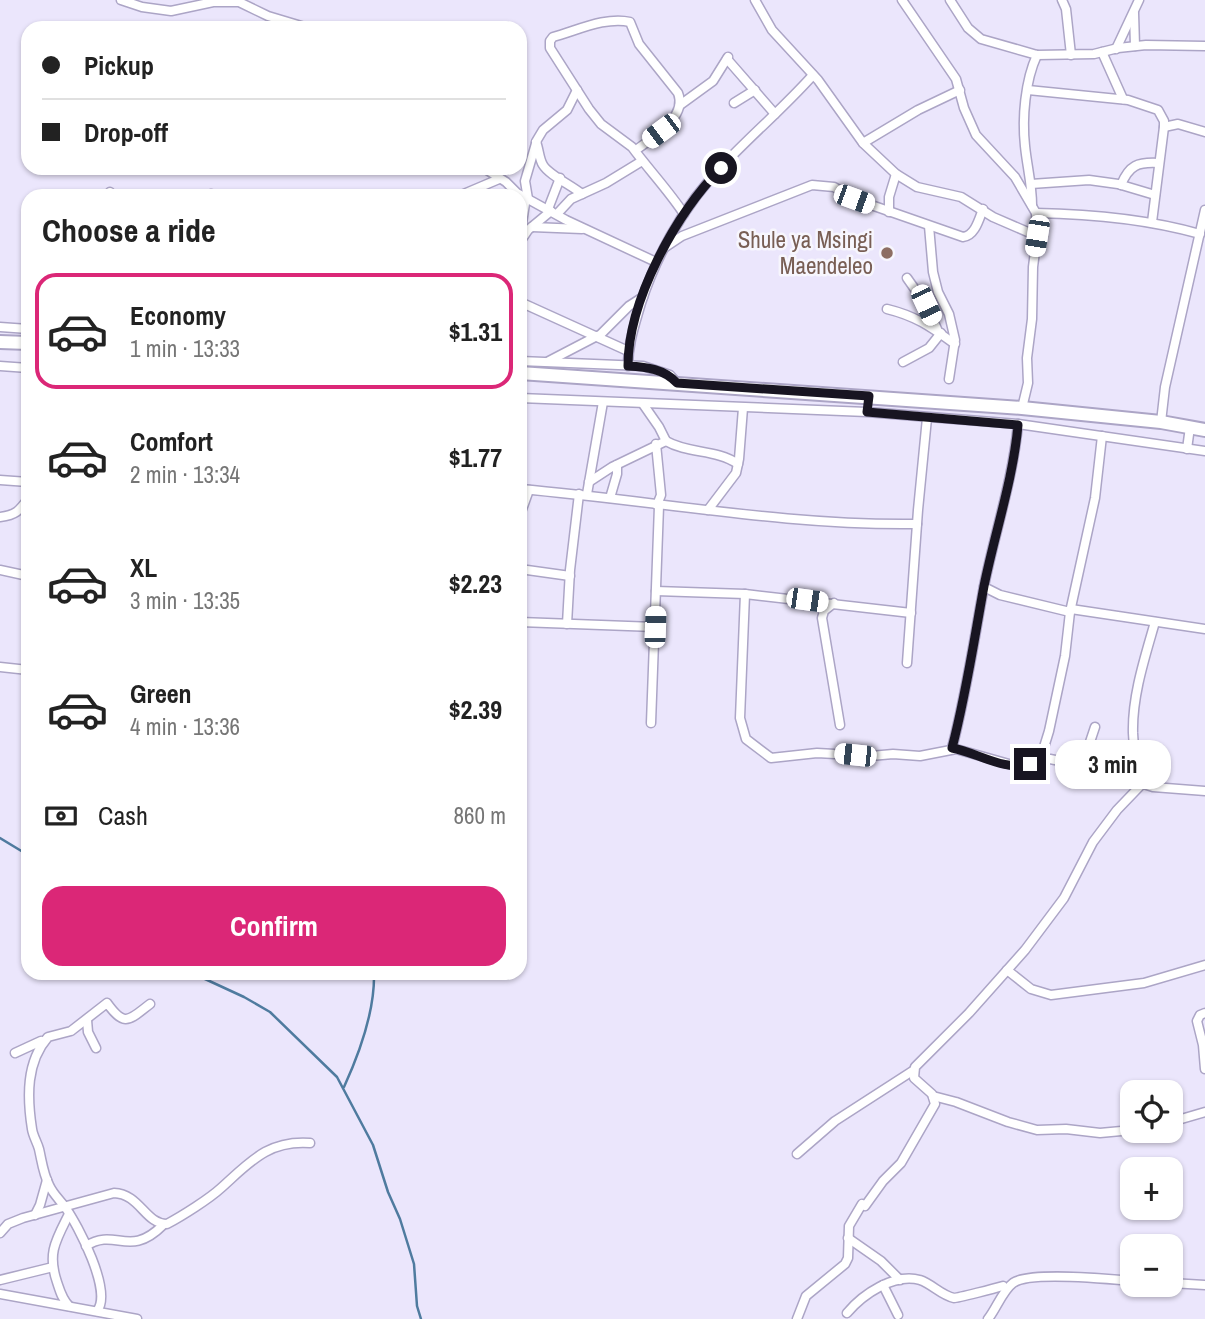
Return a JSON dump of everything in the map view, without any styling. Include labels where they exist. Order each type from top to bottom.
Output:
[{"type":"highway","points":[[0,342],[21,343]]},
{"type":"highway","points":[[527,373],[1022,408],[1161,422],[1205,430]]},
{"type":"street","points":[[121,0],[142,7],[171,11],[213,2],[239,2],[285,21]]},
{"type":"street","points":[[755,0],[772,30],[813,75],[863,143],[896,174],[911,184],[961,197],[1001,221],[1037,236]]},
{"type":"street","points":[[902,0],[949,66],[976,135],[1015,177],[1034,209]]},
{"type":"street","points":[[950,0],[968,28],[981,39],[1037,55],[1070,55],[1135,46],[1205,46]]},
{"type":"street","points":[[1062,0],[1066,9],[1070,55]]},
{"type":"street","points":[[1115,49],[1139,0]]},
{"type":"street","points":[[1133,10],[1135,46]]},
{"type":"street","points":[[635,151],[668,124],[680,104],[678,93],[639,44],[630,22],[621,20],[553,37],[550,48],[601,124],[635,151],[684,214]]},
{"type":"street","points":[[1102,52],[1123,99]]},
{"type":"street","points":[[1022,408],[1028,383],[1027,358],[1037,236],[1025,141],[1028,90],[1032,65],[1037,55]]},
{"type":"street","points":[[680,104],[713,80],[728,57],[775,114]]},
{"type":"street","points":[[628,366],[628,351],[643,297],[656,262],[684,214],[710,179],[813,75]]},
{"type":"street","points":[[527,174],[540,133],[566,110],[577,90]]},
{"type":"street","points":[[734,103],[755,90]]},
{"type":"street","points":[[863,143],[918,110],[960,90]]},
{"type":"street","points":[[1028,90],[1123,99],[1158,110],[1164,127],[1152,222]]},
{"type":"street","points":[[1164,127],[1178,124],[1205,132]]},
{"type":"street","points":[[536,142],[541,162],[547,170],[582,194]]},
{"type":"street","points":[[527,228],[642,160]]},
{"type":"street","points":[[1121,185],[1136,164],[1158,163]]},
{"type":"street","points":[[527,189],[526,177],[547,170]]},
{"type":"street","points":[[889,212],[887,203],[896,174]]},
{"type":"street","points":[[494,175],[514,189]]},
{"type":"street","points":[[552,211],[560,178]]},
{"type":"street","points":[[475,189],[499,179]]},
{"type":"street","points":[[1031,184],[1090,180],[1121,185],[1154,195]]},
{"type":"street","points":[[664,248],[682,236],[812,185],[834,187],[854,199],[957,236],[968,236],[972,232],[983,209]]},
{"type":"street","points":[[527,198],[656,262]]},
{"type":"street","points":[[1034,209],[1152,222],[1200,234]]},
{"type":"street","points":[[1161,422],[1165,387],[1205,210]]},
{"type":"street","points":[[929,226],[933,272],[955,344],[949,379]]},
{"type":"street","points":[[527,229],[585,229]]},
{"type":"street","points":[[907,278],[926,305],[939,332]]},
{"type":"street","points":[[547,363],[598,336],[629,306],[643,297]]},
{"type":"street","points":[[527,305],[628,351]]},
{"type":"street","points":[[887,309],[909,315],[955,344]]},
{"type":"street","points":[[0,327],[21,328]]},
{"type":"street","points":[[904,362],[929,348],[939,332]]},
{"type":"street","points":[[527,362],[659,370],[670,375],[677,383]]},
{"type":"street","points":[[0,366],[21,368]]},
{"type":"street","points":[[867,412],[869,396]]},
{"type":"street","points":[[527,397],[867,412],[1018,425],[1205,452]]},
{"type":"street","points":[[902,416],[904,399]]},
{"type":"street","points":[[567,624],[570,576],[583,494],[589,482],[603,402]]},
{"type":"street","points":[[643,404],[666,441],[685,449],[718,454],[738,464]]},
{"type":"street","points":[[708,510],[736,472],[743,408]]},
{"type":"street","points":[[907,663],[927,418]]},
{"type":"street","points":[[952,748],[960,722],[984,587],[1015,458],[1018,425]]},
{"type":"street","points":[[1187,449],[1190,427]]},
{"type":"street","points":[[1040,760],[1065,656],[1071,610],[1094,498],[1102,436]]},
{"type":"street","points":[[589,482],[666,441]]},
{"type":"street","points":[[651,723],[658,506],[661,495],[656,444]]},
{"type":"street","points":[[610,498],[617,465]]},
{"type":"street","points":[[0,480],[21,482]]},
{"type":"street","points":[[527,489],[583,494],[658,506],[874,525],[918,524]]},
{"type":"street","points":[[0,517],[12,516],[21,508]]},
{"type":"street","points":[[0,570],[21,574]]},
{"type":"street","points":[[527,570],[570,576]]},
{"type":"street","points":[[984,587],[1000,595],[1071,610],[1205,629]]},
{"type":"street","points":[[656,591],[745,594],[911,613]]},
{"type":"street","points":[[745,594],[740,718],[746,739],[771,758],[817,753],[920,756],[952,748],[1022,766],[1040,760],[1082,766],[1140,783],[1193,792],[1205,791]]},
{"type":"street","points":[[834,603],[824,611],[822,618],[840,725]]},
{"type":"street","points":[[527,622],[655,627]]},
{"type":"street","points":[[797,1154],[835,1121],[914,1070],[919,1061],[969,1013],[1007,970],[1064,898],[1093,842],[1140,783],[1133,732],[1143,667],[1155,622]]},
{"type":"street","points":[[0,667],[21,669]]},
{"type":"street","points":[[1082,766],[1095,727]]},
{"type":"street","points":[[1007,970],[1031,989],[1051,995],[1144,983],[1205,965]]},
{"type":"street","points":[[15,1053],[47,1038],[71,1031],[107,1003],[116,1016],[123,1019],[137,1015],[150,1004]]},
{"type":"street","points":[[1205,1013],[1200,1015],[1197,1021],[1205,1069]]},
{"type":"street","points":[[87,1020],[88,1032],[96,1048]]},
{"type":"street","points":[[47,1038],[33,1059],[29,1076],[32,1129],[47,1180],[86,1246],[101,1286],[101,1307],[82,1319]]},
{"type":"street","points":[[914,1070],[914,1078],[933,1096],[1008,1122],[1037,1130],[1066,1129],[1100,1133],[1120,1131]]},
{"type":"street","points":[[797,1319],[806,1296],[848,1258],[849,1226],[883,1181],[901,1163],[933,1111],[933,1096]]},
{"type":"street","points":[[1183,1118],[1205,1112]]},
{"type":"street","points":[[86,1246],[96,1239],[140,1241],[219,1190],[238,1171],[268,1149],[289,1143],[310,1143]]},
{"type":"street","points":[[35,1214],[47,1180]]},
{"type":"street","points":[[0,1233],[8,1224],[35,1214],[67,1210],[114,1193],[124,1193],[132,1198],[158,1223],[163,1224]]},
{"type":"street","points":[[67,1210],[53,1249],[52,1267],[57,1285],[69,1306]]},
{"type":"street","points":[[848,1238],[881,1261],[900,1280]]},
{"type":"street","points":[[0,1280],[52,1267]]},
{"type":"street","points":[[987,1318],[1010,1284],[1022,1278],[1120,1280]]},
{"type":"street","points":[[847,1313],[855,1304],[883,1285],[900,1280],[923,1281],[953,1297],[1003,1286]]},
{"type":"street","points":[[1183,1284],[1205,1285]]},
{"type":"street","points":[[51,1303],[57,1285]]},
{"type":"street","points":[[883,1285],[898,1317]]},
{"type":"street","points":[[0,1294],[137,1319]]},
{"type":"waterway","points":[[0,838],[21,851]]},
{"type":"waterway","points":[[207,980],[270,1012],[337,1077],[373,1145],[400,1219],[414,1264],[417,1306],[421,1319]]},
{"type":"waterway","points":[[344,1087],[365,1031],[374,980]]},
{"type":"place","name":"Shule ya Msingi Maendeleo","points":[[887,253]]},
{"type":"route","points":[[721,168],[681,219],[656,262],[629,344],[628,366],[659,370],[670,375],[677,383],[869,396],[867,412],[1018,425],[1015,458],[997,526],[967,673],[960,722],[952,748],[1009,764],[1030,764]]}]
